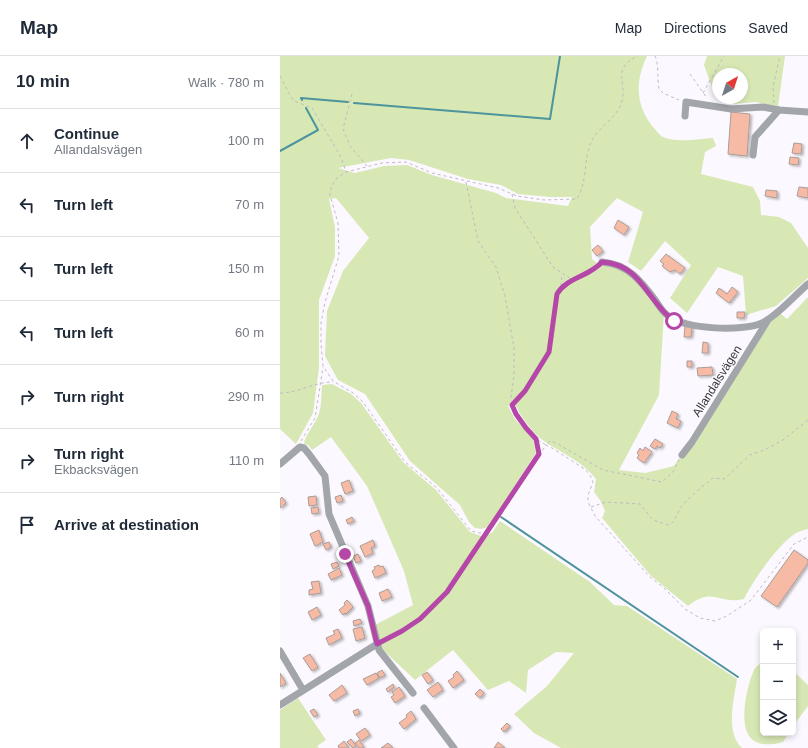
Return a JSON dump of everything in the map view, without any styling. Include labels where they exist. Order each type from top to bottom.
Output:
[{"type":"street","points":[[685,116],[686,102],[731,109],[763,107],[777,110],[808,112]]},
{"type":"street","points":[[753,155],[755,137],[777,110]]},
{"type":"street","name":"Allandalsvägen","points":[[602,262],[614,263],[630,271],[646,287],[666,315],[674,321],[703,327],[748,327],[764,322],[808,284]]},
{"type":"street","name":"Allandalsvägen","points":[[682,455],[692,442],[770,318]]},
{"type":"street","points":[[280,464],[300,447],[304,448],[325,476],[329,514],[368,606],[379,650],[413,694]]},
{"type":"street","points":[[280,705],[377,644]]},
{"type":"street","points":[[280,651],[303,690]]},
{"type":"street","points":[[424,708],[453,747]]},
{"type":"path","points":[[300,447],[301,441],[315,418],[323,366],[321,351],[322,323],[325,302],[339,256],[338,223],[330,195],[331,187],[337,178],[346,172],[368,166],[382,163],[406,162],[432,173],[498,188],[512,194],[544,200],[577,199],[582,191],[592,140],[612,118],[622,101],[620,75],[625,66],[638,56]]},
{"type":"path","points":[[656,56],[659,89],[663,93],[686,102]]},
{"type":"path","points":[[703,93],[705,87],[724,56]]},
{"type":"path","points":[[777,110],[773,87],[780,56]]},
{"type":"path","points":[[690,74],[713,106]]},
{"type":"path","points":[[280,76],[294,101],[312,108],[341,158],[346,172]]},
{"type":"path","points":[[352,94],[343,129],[350,146],[360,159],[368,166]]},
{"type":"path","points":[[465,181],[478,241],[496,268],[505,296],[514,348],[514,376],[510,397],[516,414],[536,439],[576,463],[586,470],[592,477],[593,482],[588,496],[590,507],[595,516],[650,577],[664,588],[685,609],[700,618],[715,621],[727,616],[751,600],[794,544],[808,537]]},
{"type":"path","points":[[512,194],[515,208],[553,266],[572,280]]},
{"type":"path","points":[[561,287],[596,269],[602,262]]},
{"type":"path","points":[[512,405],[525,391],[549,352],[557,294],[561,287],[562,274]]},
{"type":"path","points":[[323,366],[333,382]]},
{"type":"path","points":[[280,393],[290,393],[320,382],[333,382],[353,393],[363,402],[405,462],[437,488],[471,531],[478,533],[487,532]]},
{"type":"path","points":[[590,507],[606,502],[640,504],[653,520],[669,525],[675,519],[685,502],[713,478],[724,479],[750,455],[764,450],[783,440],[808,420]]},
{"type":"path","points":[[536,439],[539,454]]},
{"type":"path","points":[[377,644],[402,631],[420,619],[447,592],[539,454],[550,442],[556,443],[604,470],[662,482],[666,480],[673,472],[682,455]]},
{"type":"green space","points":[[280,56],[647,56],[640,75],[639,93],[643,111],[654,128],[660,135],[668,139],[687,140],[713,138],[716,146],[705,152],[701,174],[753,187],[760,201],[761,215],[779,217],[791,223],[808,248],[808,278],[776,306],[746,315],[743,276],[718,267],[687,313],[670,298],[691,265],[665,241],[641,271],[628,262],[643,212],[617,198],[590,227],[592,259],[598,264],[594,268],[574,278],[577,280],[596,271],[604,264],[629,273],[664,313],[659,395],[619,470],[645,473],[674,466],[679,458],[683,459],[772,320],[780,313],[787,319],[808,297],[808,529],[796,533],[782,545],[759,573],[744,599],[728,600],[716,597],[704,597],[688,606],[651,576],[602,518],[605,511],[594,492],[596,479],[585,467],[539,437],[526,423],[513,400],[508,406],[515,419],[533,439],[536,453],[488,527],[482,529],[475,528],[469,522],[460,505],[410,461],[365,394],[338,380],[325,356],[327,311],[343,271],[369,238],[336,198],[329,199],[335,227],[335,256],[319,300],[319,367],[313,413],[296,444],[280,429]],"holes":[[[391,158],[409,160],[468,179],[501,185],[518,194],[550,197],[572,197],[568,206],[506,198],[496,193],[432,175],[407,165],[384,166],[355,173],[338,168]]]},
{"type":"green space","points":[[707,56],[785,56],[778,107],[756,102],[748,103],[748,68],[712,68],[712,87],[704,65]]},
{"type":"green space","points":[[332,384],[351,394],[361,403],[403,462],[436,490],[470,532],[481,536],[492,533],[500,521],[590,582],[614,605],[627,606],[737,679],[732,725],[737,741],[742,748],[561,748],[534,733],[514,714],[547,686],[574,653],[556,652],[528,670],[526,693],[509,681],[488,690],[453,650],[415,680],[381,648],[375,625],[413,605],[404,571],[367,486],[331,437],[312,450],[308,445],[304,444],[304,441],[317,419],[321,405],[322,385]]},
{"type":"green space","points":[[760,664],[760,736],[787,736],[783,742],[774,744],[760,744],[752,740],[746,729],[744,712],[745,703],[751,677]]},
{"type":"green space","points":[[796,674],[808,685],[808,706],[796,722]]},
{"type":"green space","points":[[298,698],[326,740],[317,746],[319,748],[280,748],[280,710]]},
{"type":"building","points":[[731,112],[750,114],[747,156],[728,154]]},
{"type":"building","points":[[794,143],[802,144],[801,154],[792,153]]},
{"type":"building","points":[[790,157],[799,158],[798,165],[789,164]]},
{"type":"building","points":[[799,187],[808,188],[808,198],[797,196]]},
{"type":"building","points":[[766,190],[777,191],[777,198],[765,196]]},
{"type":"building","points":[[618,220],[629,227],[624,235],[614,228]]},
{"type":"building","points":[[598,245],[603,251],[597,256],[592,250]]},
{"type":"building","points":[[666,254],[685,268],[680,274],[675,270],[670,272],[662,266],[664,264],[660,261]]},
{"type":"building","points":[[732,287],[738,292],[729,303],[716,293],[719,288],[727,294]]},
{"type":"building","points":[[737,312],[745,312],[744,318],[737,318]]},
{"type":"building","points":[[685,326],[692,326],[691,337],[684,337]]},
{"type":"building","points":[[703,342],[708,343],[708,353],[702,353]]},
{"type":"building","points":[[687,361],[692,361],[692,367],[687,367]]},
{"type":"building","points":[[712,367],[713,375],[698,376],[697,368]]},
{"type":"building","points":[[672,411],[678,414],[676,419],[681,421],[678,428],[667,423]]},
{"type":"building","points":[[655,439],[663,444],[660,448],[657,446],[655,449],[650,446]]},
{"type":"building","points":[[645,447],[652,452],[644,463],[637,458],[639,455],[637,453],[640,448],[643,451]]},
{"type":"building","points":[[349,480],[353,491],[345,494],[341,483]]},
{"type":"building","points":[[341,495],[343,501],[337,503],[335,497]]},
{"type":"building","points":[[316,496],[317,505],[309,506],[308,497]]},
{"type":"building","points":[[282,497],[286,503],[280,508],[280,499]]},
{"type":"building","points":[[318,507],[319,513],[312,514],[311,508]]},
{"type":"building","points":[[352,517],[354,521],[348,524],[346,520]]},
{"type":"building","points":[[319,530],[323,542],[315,546],[310,534]]},
{"type":"building","points":[[373,540],[375,546],[371,548],[373,553],[365,557],[360,546]]},
{"type":"building","points":[[329,542],[331,547],[326,550],[323,544]]},
{"type":"building","points":[[794,550],[808,560],[808,563],[777,607],[761,596]]},
{"type":"building","points":[[358,554],[361,561],[356,563],[353,556]]},
{"type":"building","points":[[337,562],[339,566],[333,569],[331,564]]},
{"type":"building","points":[[379,565],[380,567],[383,566],[386,573],[375,578],[372,571],[375,569],[374,567]]},
{"type":"building","points":[[339,568],[342,575],[331,580],[328,574]]},
{"type":"building","points":[[319,581],[321,593],[309,595],[309,590],[313,589],[311,582]]},
{"type":"building","points":[[388,589],[392,597],[382,601],[379,593]]},
{"type":"building","points":[[347,600],[353,607],[343,615],[339,610],[345,605],[344,603]]},
{"type":"building","points":[[317,607],[321,615],[312,620],[308,612]]},
{"type":"building","points":[[360,619],[362,623],[354,626],[353,621]]},
{"type":"building","points":[[362,627],[365,638],[356,641],[353,629]]},
{"type":"building","points":[[338,629],[342,638],[329,645],[326,638],[335,634],[333,631]]},
{"type":"building","points":[[310,654],[318,667],[312,671],[303,658]]},
{"type":"building","points":[[382,670],[385,675],[380,678],[377,673]]},
{"type":"building","points":[[457,671],[464,680],[453,688],[448,681],[454,677],[453,675]]},
{"type":"building","points":[[427,672],[433,680],[428,684],[422,675]]},
{"type":"building","points":[[280,673],[286,683],[280,687]]},
{"type":"building","points":[[376,673],[379,678],[367,685],[363,679]]},
{"type":"building","points":[[438,682],[443,690],[433,697],[427,690]]},
{"type":"building","points":[[393,684],[394,687],[388,692],[386,689]]},
{"type":"building","points":[[342,685],[347,693],[334,701],[329,695]]},
{"type":"building","points":[[399,687],[405,696],[395,703],[391,697],[394,695],[392,692]]},
{"type":"building","points":[[480,689],[484,693],[480,698],[475,694]]},
{"type":"building","points":[[314,709],[318,715],[314,717],[310,711]]},
{"type":"building","points":[[358,709],[360,713],[355,716],[353,711]]},
{"type":"building","points":[[411,711],[416,719],[404,729],[399,723],[407,717],[406,715]]},
{"type":"building","points":[[507,723],[510,726],[504,732],[501,729]]},
{"type":"building","points":[[365,728],[370,735],[361,741],[356,734]]},
{"type":"building","points":[[351,739],[356,746],[353,748],[347,742]]},
{"type":"building","points":[[359,740],[364,747],[359,748],[355,743]]},
{"type":"building","points":[[344,741],[349,748],[339,748],[338,746]]},
{"type":"building","points":[[498,742],[505,748],[494,748]]},
{"type":"building","points":[[388,743],[393,748],[381,748]]},
{"type":"waterway","points":[[354,103],[550,119],[560,56]]},
{"type":"waterway","points":[[302,100],[301,98],[348,102]]},
{"type":"waterway","points":[[280,151],[318,130],[306,108]]},
{"type":"waterway","points":[[501,517],[738,677]]},
{"type":"route","points":[[345,554],[368,606],[377,644],[402,631],[420,619],[447,592],[461,573],[539,454],[536,439],[516,414],[512,405],[525,391],[549,352],[557,294],[561,287],[596,269],[602,262],[614,263],[630,271],[646,287],[666,315],[674,321]]}]
